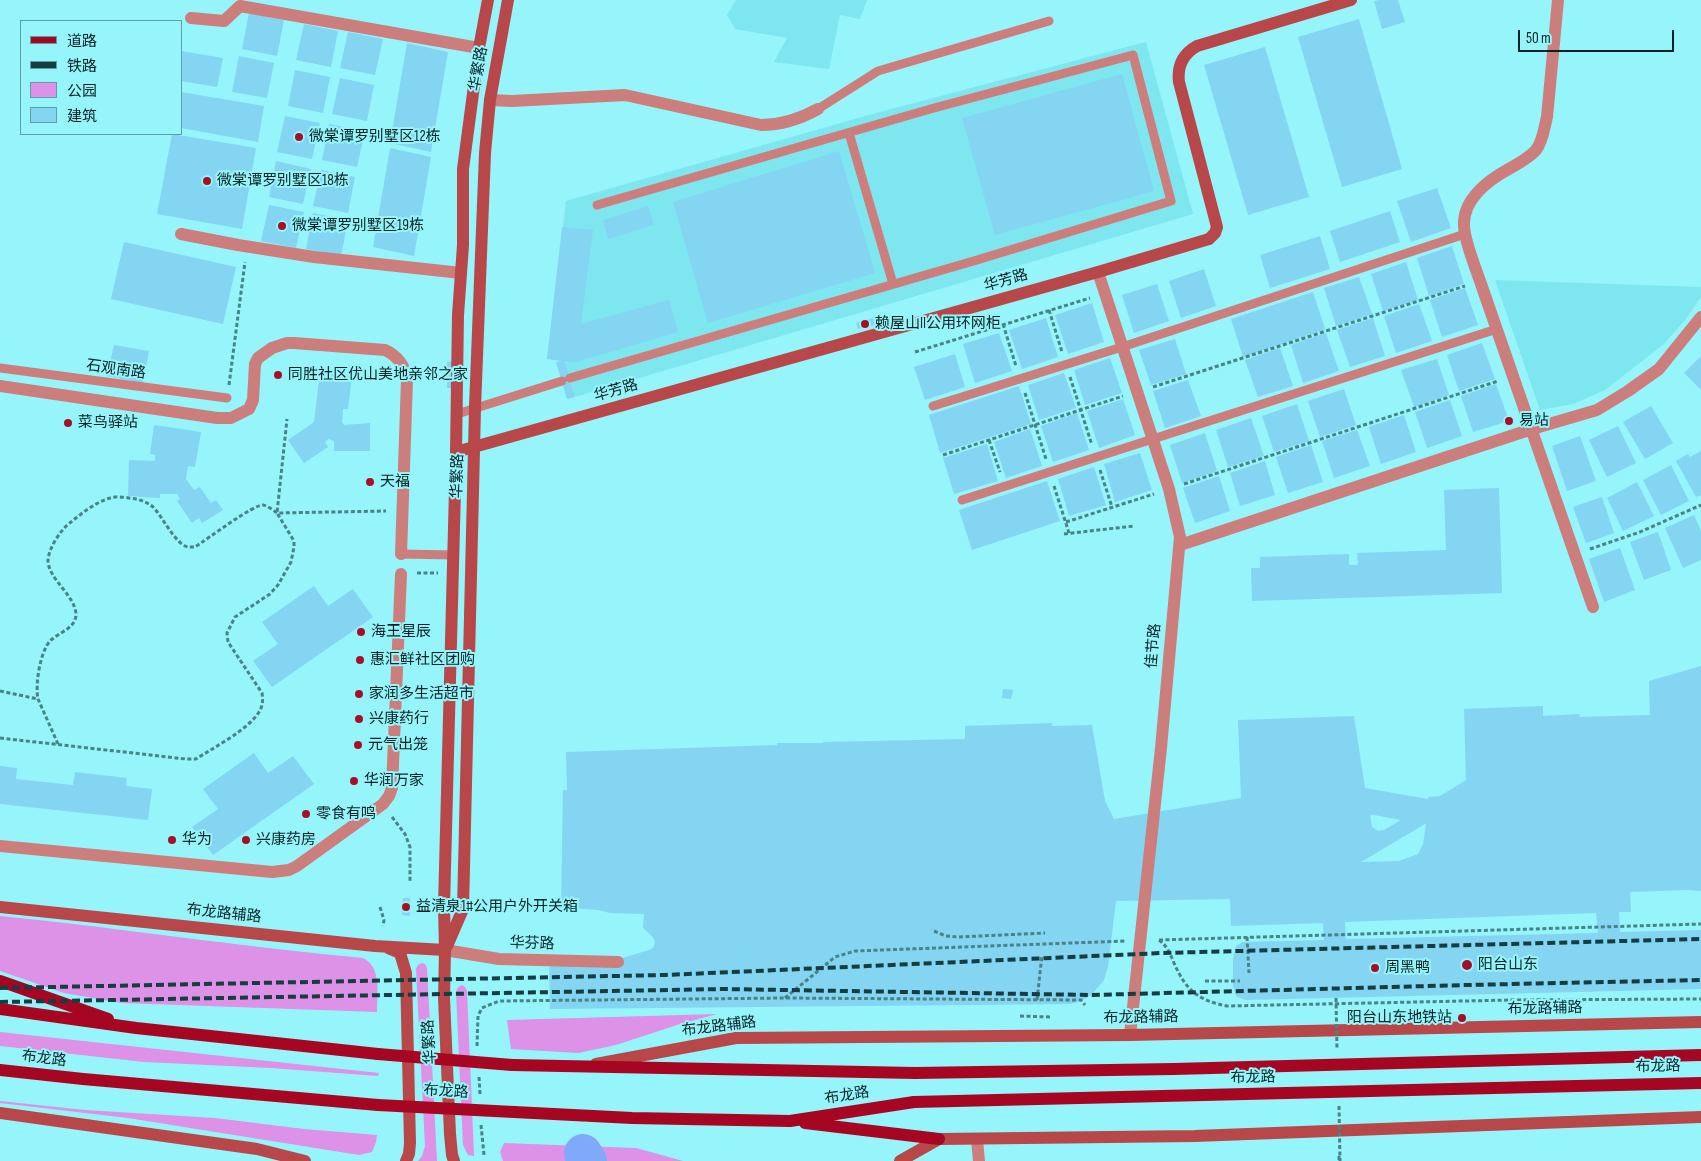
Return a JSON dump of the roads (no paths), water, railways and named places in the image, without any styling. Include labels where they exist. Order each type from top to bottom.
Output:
[{"type":"main road","name":"华繁路","points":[[454,1161],[451,1141],[444,998],[444,906],[458,315],[461,272],[463,169],[479,48],[488,0]]},
{"type":"main road","name":"华繁路","points":[[445,950],[463,909],[475,408],[485,153],[490,100],[508,0]]},
{"type":"main road","name":"华芳路","points":[[456,452],[1098,272],[1209,239],[1217,227],[1179,82],[1178,72],[1180,64],[1190,50],[1197,46],[1351,0]]},
{"type":"main road","name":"布龙路辅路","points":[[0,907],[383,946],[445,950]]},
{"type":"main road","points":[[383,946],[400,953],[406,972],[410,1143],[406,1161]]},
{"type":"main road","points":[[0,981],[136,1028]]},
{"type":"main road","name":"布龙路","points":[[0,1009],[136,1028],[378,1054],[512,1065],[583,1067],[915,1074],[1701,1055]]},
{"type":"main road","name":"布龙路辅路","points":[[583,1067],[736,1038],[1130,1034],[1701,1022]]},
{"type":"main road","name":"布龙路","points":[[0,1070],[378,1105],[632,1118],[790,1121],[914,1102],[1701,1083]]},
{"type":"main road","points":[[4,1114],[248,1148],[304,1161]]},
{"type":"main road","points":[[790,1121],[939,1140],[977,1140],[1195,1136],[1701,1117]]},
{"type":"main road","points":[[900,1161],[939,1140]]},
{"type":"street","points":[[1558,0],[1543,136],[1536,150],[1488,183],[1475,196],[1464,218],[1465,234],[1480,281],[1593,607]]},
{"type":"street","points":[[191,18],[224,21],[240,6],[479,48]]},
{"type":"street","points":[[490,100],[512,101],[625,95],[761,125],[782,124],[818,109]]},
{"type":"street","points":[[181,234],[324,258],[461,272]]},
{"type":"street","name":"佳节路","points":[[1098,272],[1169,489],[1179,531],[1180,544],[1162,738],[1130,1034]]},
{"type":"street","points":[[1180,544],[1597,410],[1628,392],[1659,369],[1701,317]]},
{"type":"street","points":[[0,386],[217,418],[231,418],[249,410],[253,400],[255,364],[258,358],[272,348],[287,343],[294,343],[385,350],[392,353],[404,367],[407,380],[401,554]]},
{"type":"street","points":[[0,846],[279,872],[297,866],[383,804],[389,796],[393,780],[401,574]]},
{"type":"street","name":"华芬路","points":[[445,950],[499,959],[618,962]]},
{"type":"street","points":[[977,1140],[979,1161]]},
{"type":"lane","points":[[818,109],[878,71],[1049,21]]},
{"type":"lane","points":[[457,414],[1171,201],[1133,55],[934,108],[597,205]]},
{"type":"lane","points":[[850,133],[893,284]]},
{"type":"lane","points":[[933,406],[1465,234]]},
{"type":"lane","points":[[962,500],[1497,329]]},
{"type":"lane","name":"石观南路","points":[[0,368],[227,398]]},
{"type":"lane","points":[[401,554],[453,555]]},
{"type":"waterway","points":[[583,1153],[588,1161]]},
{"type":"railway","points":[[0,988],[665,975],[1162,953],[1701,939]]},
{"type":"railway","points":[[0,1002],[723,989],[1092,995],[1701,980]]},
{"type":"place","name":"微棠谭罗别墅区12栋","points":[[299,137]]},
{"type":"place","name":"微棠谭罗别墅区18栋","points":[[207,181]]},
{"type":"place","name":"微棠谭罗别墅区19栋","points":[[282,226]]},
{"type":"place","name":"赖屋山II公用环网柜","points":[[865,324]]},
{"type":"place","name":"同胜社区优山美地亲邻之家","points":[[278,375]]},
{"type":"place","name":"易站","points":[[1509,421]]},
{"type":"place","name":"菜鸟驿站","points":[[68,423]]},
{"type":"place","name":"天福","points":[[370,482]]},
{"type":"place","name":"海王星辰","points":[[361,632]]},
{"type":"place","name":"惠汇鲜社区团购","points":[[360,660]]},
{"type":"place","name":"家润多生活超市","points":[[359,694]]},
{"type":"place","name":"兴康药行","points":[[359,719]]},
{"type":"place","name":"元气出笼","points":[[358,745]]},
{"type":"place","name":"华润万家","points":[[354,781]]},
{"type":"place","name":"零食有鸣","points":[[306,814]]},
{"type":"place","name":"华为","points":[[172,840]]},
{"type":"place","name":"兴康药房","points":[[246,840]]},
{"type":"place","name":"益清泉1#公用户外开关箱","points":[[406,907]]},
{"type":"place","name":"阳台山东","points":[[1467,965]]},
{"type":"place","name":"周黑鸭","points":[[1375,968]]},
{"type":"place","name":"阳台山东地铁站","points":[[1462,1018]]}]
